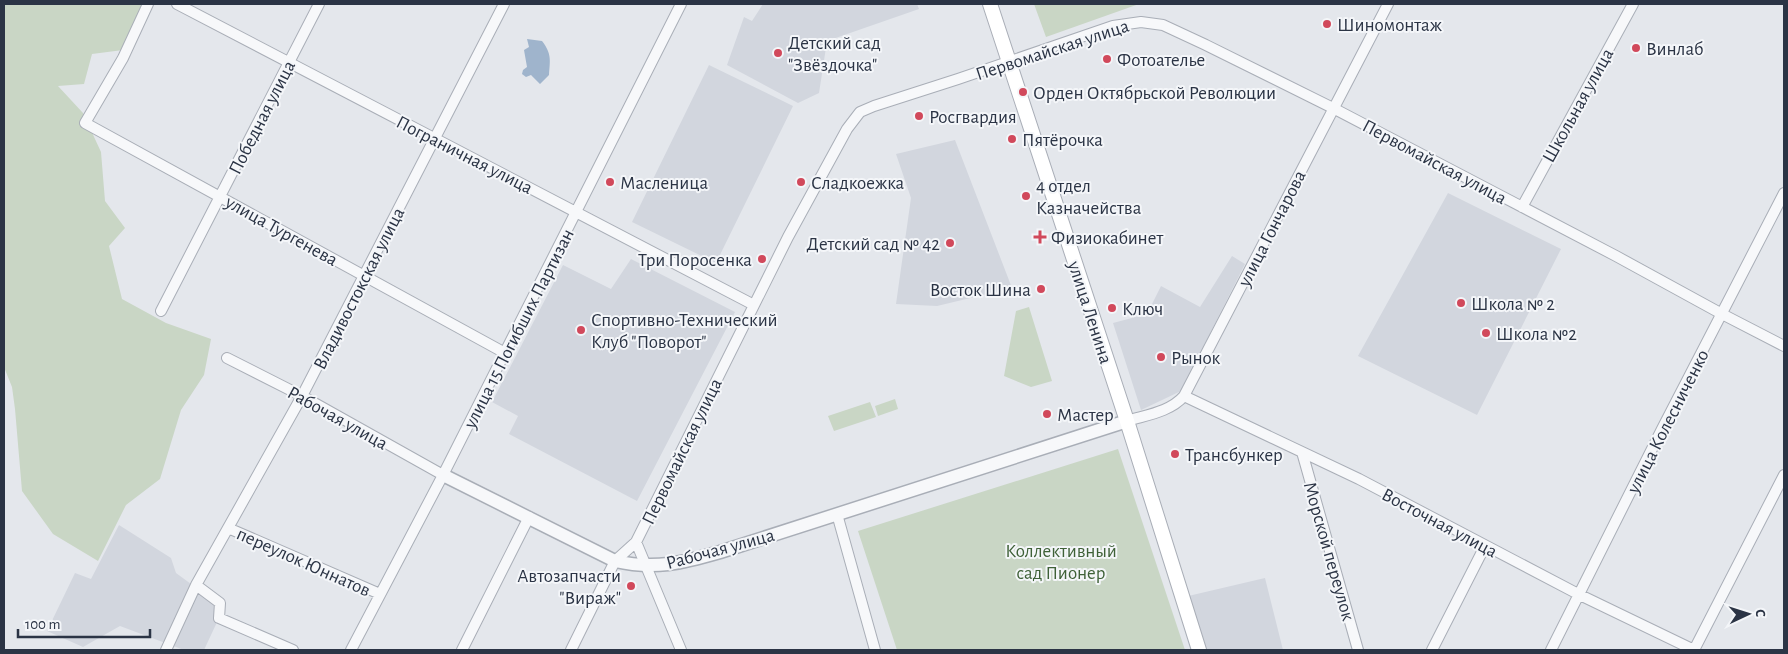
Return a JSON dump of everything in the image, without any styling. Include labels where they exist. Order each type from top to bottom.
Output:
[{"type":"main road","name":"улица Ленина","points":[[990,4],[1127,421],[1199,650]]},
{"type":"street","name":"улица Тургенева","points":[[148,4],[123,58],[85,123],[505,353]]},
{"type":"street","name":"Пограничная улица","points":[[177,4],[754,305]]},
{"type":"street","name":"Победная улица","points":[[161,311],[319,4]]},
{"type":"street","name":"Владивостокская улица","points":[[166,650],[196,585],[302,396],[504,4]]},
{"type":"street","name":"улица 15 Погибших Партизан","points":[[351,650],[444,475],[681,4]]},
{"type":"street","name":"улица Гончарова","points":[[1127,421],[1163,410],[1179,402],[1184,396],[1388,4]]},
{"type":"street","name":"Школьная улица","points":[[1522,207],[1633,4]]},
{"type":"street","name":"Первомайская улица","points":[[571,650],[615,561],[636,542],[788,237],[847,129],[860,112],[1113,26],[1141,22],[1163,25],[1333,108],[1784,346]]},
{"type":"street","name":"улица Колесниченко","points":[[1551,650],[1784,193]]},
{"type":"street","name":"Рабочая улица","points":[[227,358],[302,396],[444,475],[615,561],[645,566],[676,564],[720,552],[1127,421]]},
{"type":"street","name":"Восточная улица","points":[[1184,396],[1359,479],[1580,595],[1694,650]]},
{"type":"street","name":"Морской переулок","points":[[1302,452],[1358,650]]},
{"type":"street","points":[[1694,650],[1784,476]]},
{"type":"street","points":[[837,514],[875,650]]},
{"type":"street","points":[[462,650],[529,517]]},
{"type":"street","name":"переулок Юннатов","points":[[228,528],[380,594]]},
{"type":"street","points":[[636,542],[681,650]]},
{"type":"street","points":[[1432,650],[1485,546]]},
{"type":"street","points":[[196,585],[220,603],[219,618],[293,650]]},
{"type":"shaded area","name":"Детский сад \"Звёздочка\"","points":[[763,4],[917,4],[919,9],[827,41],[819,93],[798,103],[727,65],[744,17],[752,21]]},
{"type":"shaded area","points":[[709,65],[793,106],[716,263],[632,222]]},
{"type":"shaded area","name":"Детский сад № 42","points":[[955,140],[1012,288],[937,306],[896,304],[911,198],[896,154]]},
{"type":"shaded area","name":"Школа № 2","points":[[1448,193],[1561,249],[1477,415],[1358,356]]},
{"type":"shaded area","name":"Рынок","points":[[1232,256],[1245,264],[1181,391],[1141,410],[1113,323],[1147,314],[1161,286],[1200,307]]},
{"type":"shaded area","points":[[631,259],[735,312],[637,501],[509,434],[518,416],[492,402],[563,265],[611,289]]},
{"type":"shaded area","points":[[119,525],[171,558],[176,573],[217,603],[218,620],[204,650],[184,650],[120,626],[83,647],[47,631],[75,573],[91,579]]},
{"type":"shaded area","points":[[1265,578],[1283,650],[1201,650],[1184,597]]},
{"type":"green space","points":[[4,4],[144,4],[123,50],[92,54],[84,84],[58,86],[83,113],[101,152],[105,201],[125,228],[109,246],[122,299],[166,323],[211,339],[204,375],[181,410],[160,479],[126,505],[98,561],[53,534],[22,491],[12,387],[4,367]]},
{"type":"green space","points":[[1034,4],[1139,4],[1046,37]]},
{"type":"green space","points":[[1029,307],[1052,381],[1031,387],[1004,376],[1016,311]]},
{"type":"green space","points":[[895,399],[898,409],[878,416],[875,406]]},
{"type":"green space","points":[[870,402],[876,417],[834,431],[828,416]]},
{"type":"green space","name":"Коллективный сад Пионер","points":[[1118,449],[1185,650],[897,650],[858,531]]},
{"type":"water","points":[[527,39],[542,41],[549,54],[549,75],[540,84],[531,75],[526,77],[522,74],[523,70],[527,67],[524,50],[529,47]]},
{"type":"place","name":"Шиномонтаж","points":[[1327,24]]},
{"type":"place","name":"Винлаб","points":[[1636,48]]},
{"type":"place","name":"Детский сад \"Звёздочка\"","points":[[778,53]]},
{"type":"place","name":"Фотоателье","points":[[1107,59]]},
{"type":"place","name":"Орден Октябрьской Революции","points":[[1023,92]]},
{"type":"place","name":"Росгвардия","points":[[919,116]]},
{"type":"place","name":"Пятёрочка","points":[[1012,139]]},
{"type":"place","name":"Масленица","points":[[610,182]]},
{"type":"place","name":"Сладкоежка","points":[[801,182]]},
{"type":"place","name":"4 отдел Казначейства","points":[[1026,196]]},
{"type":"place","name":"Физиокабинет","points":[[1040,237]]},
{"type":"place","name":"Детский сад № 42","points":[[950,243]]},
{"type":"place","name":"Три Поросенка","points":[[762,259]]},
{"type":"place","name":"Восток Шина","points":[[1041,289]]},
{"type":"place","name":"Школа № 2","points":[[1461,303]]},
{"type":"place","name":"Ключ","points":[[1112,308]]},
{"type":"place","name":"Спортивно-Технический Клуб \"Поворот\"","points":[[581,330]]},
{"type":"place","name":"Школа №2","points":[[1486,333]]},
{"type":"place","name":"Рынок","points":[[1161,357]]},
{"type":"place","name":"Мастер","points":[[1047,414]]},
{"type":"place","name":"Трансбункер","points":[[1175,454]]},
{"type":"place","name":"Автозапчасти \"Вираж\"","points":[[631,586]]}]
